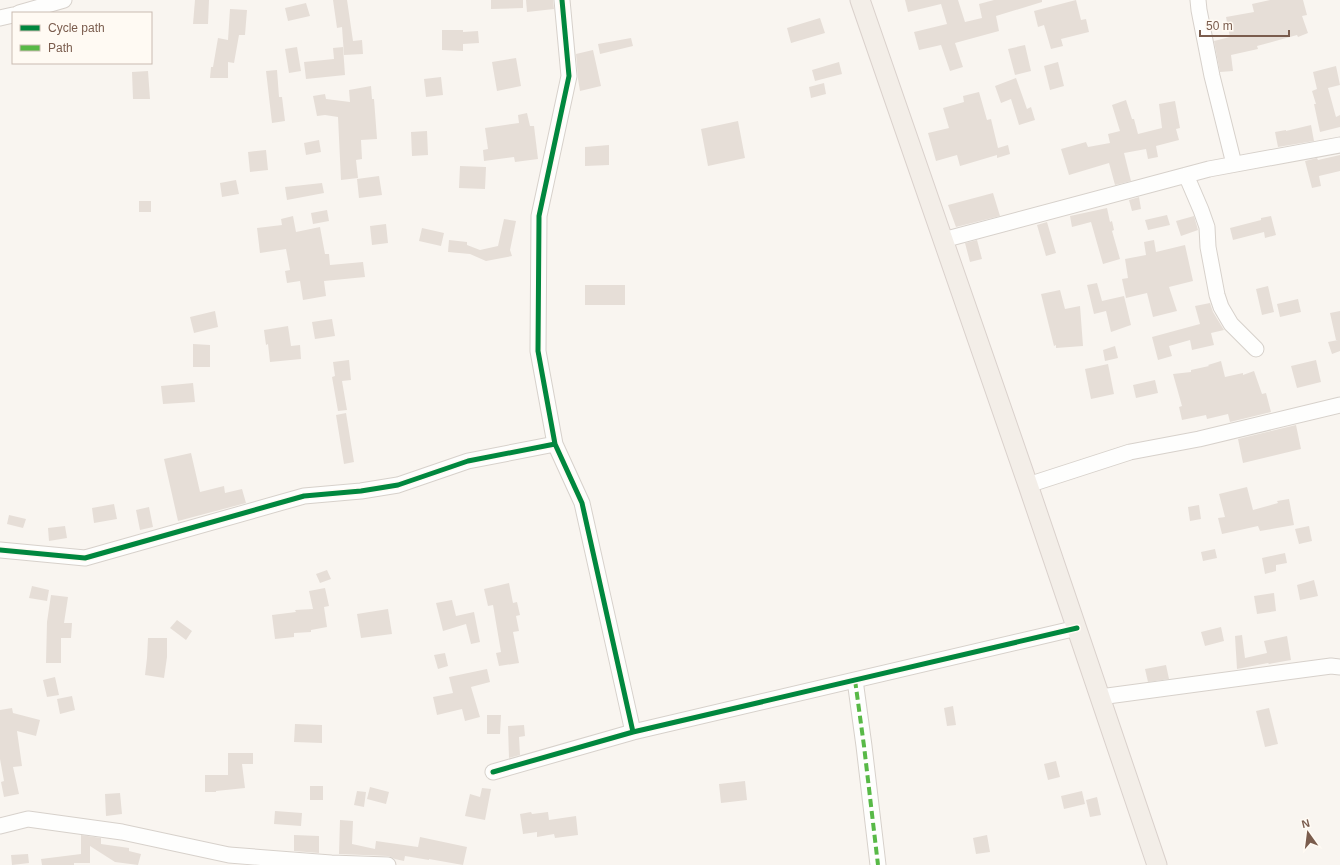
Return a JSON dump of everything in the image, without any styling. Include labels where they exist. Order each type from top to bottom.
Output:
[{"type":"main road","points":[[860,0],[1078,628],[1157,865]]},
{"type":"street","points":[[22,12],[64,0]]},
{"type":"street","points":[[562,0],[569,76],[539,216],[538,351],[555,444],[582,503],[633,732]]},
{"type":"street","points":[[1198,0],[1212,76],[1234,164]]},
{"type":"street","points":[[0,18],[12,15]]},
{"type":"street","points":[[943,240],[1209,169],[1340,145]]},
{"type":"street","points":[[1186,175],[1201,210],[1206,227],[1208,247],[1217,295],[1221,307],[1231,324],[1256,349]]},
{"type":"street","points":[[1028,485],[1130,452],[1199,439],[1340,405]]},
{"type":"street","points":[[0,550],[85,558],[304,496],[361,491],[398,485],[468,461],[555,444]]},
{"type":"street","points":[[493,772],[633,732],[1078,628]]},
{"type":"street","points":[[1100,697],[1332,666],[1340,667]]},
{"type":"street","points":[[854,680],[864,746],[878,865]]},
{"type":"street","points":[[0,826],[28,818],[122,832],[229,855],[330,864],[388,865]]},
{"type":"building","points":[[195,0],[209,0],[208,24],[193,24]]},
{"type":"building","points":[[333,0],[347,0],[353,41],[362,40],[363,54],[344,55],[342,27],[337,28]]},
{"type":"building","points":[[491,0],[523,0],[523,8],[491,9]]},
{"type":"building","points":[[526,0],[553,0],[554,9],[527,12]]},
{"type":"building","points":[[905,0],[958,0],[965,22],[982,18],[979,4],[994,0],[1042,0],[1042,2],[996,16],[999,31],[955,43],[963,67],[950,71],[941,45],[919,50],[914,32],[947,24],[941,4],[908,12]]},
{"type":"building","points":[[1076,0],[1081,20],[1086,19],[1089,32],[1061,39],[1063,46],[1051,49],[1044,25],[1038,27],[1034,11]]},
{"type":"building","points":[[1270,0],[1303,0],[1307,15],[1302,16],[1308,33],[1298,37],[1297,35],[1257,46],[1258,49],[1231,55],[1233,71],[1220,72],[1214,41],[1230,37],[1226,17],[1254,12],[1252,4]]},
{"type":"building","points":[[306,3],[310,16],[288,21],[285,8]]},
{"type":"building","points":[[230,9],[247,10],[245,35],[239,35],[234,63],[228,62],[228,78],[210,78],[218,38],[228,40]]},
{"type":"building","points":[[820,18],[825,33],[791,43],[787,28]]},
{"type":"building","points":[[442,30],[463,30],[463,32],[478,31],[479,43],[463,44],[463,51],[442,50]]},
{"type":"building","points":[[631,38],[633,46],[600,54],[598,44]]},
{"type":"building","points":[[1025,45],[1031,71],[1015,75],[1008,49]]},
{"type":"building","points":[[297,47],[301,71],[289,73],[285,49]]},
{"type":"building","points":[[343,47],[345,75],[306,79],[304,62],[334,59],[333,48]]},
{"type":"building","points":[[593,50],[601,86],[580,91],[576,54]]},
{"type":"building","points":[[516,58],[521,86],[497,91],[492,62]]},
{"type":"building","points":[[839,62],[842,74],[815,81],[812,70]]},
{"type":"building","points":[[1058,62],[1064,86],[1050,90],[1044,66]]},
{"type":"building","points":[[1336,66],[1340,85],[1328,88],[1336,117],[1340,115],[1340,127],[1320,132],[1314,104],[1316,104],[1312,91],[1317,89],[1313,72]]},
{"type":"building","points":[[277,70],[279,97],[282,97],[285,121],[272,123],[266,71]]},
{"type":"building","points":[[148,71],[150,99],[133,99],[132,72]]},
{"type":"building","points":[[441,77],[443,95],[426,97],[424,79]]},
{"type":"building","points":[[1016,78],[1027,109],[1031,107],[1035,120],[1019,125],[1011,99],[1001,103],[995,86]]},
{"type":"building","points":[[824,83],[826,94],[811,98],[809,87]]},
{"type":"building","points":[[371,86],[372,99],[374,99],[377,139],[361,140],[362,159],[356,160],[358,178],[341,180],[338,117],[325,115],[317,116],[313,96],[325,94],[326,99],[350,102],[349,90]]},
{"type":"building","points":[[979,92],[987,120],[991,119],[998,148],[1008,145],[1010,154],[997,158],[997,155],[960,166],[957,155],[936,161],[928,133],[949,128],[943,108],[964,102],[963,96]]},
{"type":"building","points":[[1126,100],[1132,119],[1134,119],[1138,134],[1162,128],[1159,104],[1175,101],[1180,128],[1176,129],[1179,140],[1156,146],[1158,157],[1148,159],[1146,149],[1124,153],[1131,181],[1115,185],[1109,163],[1069,175],[1061,149],[1086,142],[1088,147],[1110,143],[1108,134],[1120,131],[1112,105]]},
{"type":"building","points":[[527,113],[530,126],[534,126],[538,159],[515,162],[514,157],[484,161],[483,150],[488,149],[485,128],[519,123],[518,115]]},
{"type":"building","points":[[738,121],[745,158],[708,166],[701,129]]},
{"type":"building","points":[[1311,125],[1314,141],[1278,147],[1275,132]]},
{"type":"building","points":[[427,131],[428,155],[412,156],[411,132]]},
{"type":"building","points":[[319,140],[321,152],[306,155],[304,143]]},
{"type":"building","points":[[609,145],[609,165],[585,166],[585,147]]},
{"type":"building","points":[[266,150],[268,170],[250,172],[248,152]]},
{"type":"building","points":[[1340,155],[1340,171],[1319,176],[1321,186],[1312,188],[1305,161],[1317,158],[1318,160]]},
{"type":"building","points":[[460,166],[486,167],[485,189],[459,188]]},
{"type":"building","points":[[379,176],[382,195],[359,198],[357,179]]},
{"type":"building","points":[[236,180],[239,194],[222,197],[220,183]]},
{"type":"building","points":[[322,183],[324,193],[287,200],[285,187]]},
{"type":"building","points":[[993,193],[1000,216],[956,227],[948,205]]},
{"type":"building","points":[[1139,197],[1141,209],[1132,211],[1129,200]]},
{"type":"building","points":[[139,201],[151,201],[151,212],[139,212]]},
{"type":"building","points":[[1107,208],[1110,222],[1112,221],[1114,230],[1112,231],[1120,259],[1103,264],[1091,222],[1072,227],[1070,216]]},
{"type":"building","points":[[327,210],[329,221],[313,224],[311,213]]},
{"type":"building","points":[[1167,215],[1170,225],[1148,230],[1145,220]]},
{"type":"building","points":[[293,216],[296,232],[320,227],[325,254],[329,254],[330,265],[363,262],[365,277],[324,281],[326,296],[303,300],[300,281],[287,283],[285,271],[290,270],[286,249],[260,253],[257,228],[282,225],[281,219]]},
{"type":"building","points":[[1194,216],[1198,230],[1181,236],[1176,221]]},
{"type":"building","points":[[1271,216],[1276,235],[1265,238],[1264,232],[1233,240],[1230,228]]},
{"type":"building","points":[[504,219],[516,221],[510,250],[512,256],[486,261],[470,254],[448,252],[449,240],[467,242],[467,245],[480,250],[498,246]]},
{"type":"building","points":[[1047,222],[1056,253],[1046,256],[1037,225]]},
{"type":"building","points":[[386,224],[388,243],[372,245],[370,226]]},
{"type":"building","points":[[422,228],[444,233],[441,246],[419,241]]},
{"type":"building","points":[[977,240],[982,259],[970,262],[965,243]]},
{"type":"building","points":[[1154,240],[1156,252],[1185,245],[1193,281],[1169,287],[1177,311],[1153,317],[1147,293],[1126,298],[1122,279],[1128,278],[1125,259],[1146,255],[1144,242]]},
{"type":"building","points":[[1097,283],[1102,301],[1124,296],[1131,325],[1111,332],[1106,311],[1094,314],[1087,285]]},
{"type":"building","points":[[585,285],[625,285],[625,305],[585,305]]},
{"type":"building","points":[[1268,286],[1274,312],[1262,315],[1256,289]]},
{"type":"building","points":[[1060,290],[1065,309],[1080,306],[1083,346],[1056,348],[1056,345],[1054,346],[1041,294]]},
{"type":"building","points":[[1298,299],[1301,312],[1280,317],[1277,304]]},
{"type":"building","points":[[1210,303],[1213,312],[1224,330],[1211,333],[1214,345],[1192,350],[1190,340],[1169,346],[1172,356],[1158,360],[1152,337],[1200,324],[1195,306]]},
{"type":"building","points":[[215,311],[218,327],[194,333],[190,317]]},
{"type":"building","points":[[1340,311],[1340,351],[1332,354],[1328,342],[1338,340],[1336,340],[1330,313]]},
{"type":"building","points":[[332,319],[335,336],[315,339],[312,322]]},
{"type":"building","points":[[288,326],[291,346],[300,345],[301,359],[270,362],[268,344],[266,345],[264,330]]},
{"type":"building","points":[[193,344],[210,345],[210,367],[193,367]]},
{"type":"building","points":[[1115,346],[1118,358],[1105,361],[1103,350]]},
{"type":"building","points":[[349,360],[351,380],[342,381],[347,410],[338,411],[332,377],[335,376],[333,362]]},
{"type":"building","points":[[1316,360],[1321,382],[1297,388],[1291,366]]},
{"type":"building","points":[[1221,361],[1225,377],[1243,373],[1243,375],[1254,371],[1262,394],[1266,393],[1271,412],[1230,422],[1228,414],[1207,419],[1206,415],[1182,420],[1179,407],[1182,406],[1173,374],[1191,372],[1191,370],[1209,366],[1208,365]]},
{"type":"building","points":[[1108,364],[1114,394],[1091,399],[1085,369]]},
{"type":"building","points":[[1155,380],[1158,393],[1136,398],[1133,385]]},
{"type":"building","points":[[193,383],[195,402],[163,404],[161,386]]},
{"type":"building","points":[[346,413],[354,462],[344,464],[336,415]]},
{"type":"building","points":[[1296,425],[1301,449],[1243,463],[1238,439]]},
{"type":"building","points":[[191,453],[200,492],[224,486],[225,493],[242,489],[246,503],[178,521],[164,459]]},
{"type":"building","points":[[1247,487],[1253,510],[1278,503],[1277,501],[1289,499],[1294,525],[1260,531],[1258,526],[1222,534],[1218,518],[1225,517],[1219,494]]},
{"type":"building","points":[[114,504],[117,519],[94,523],[92,508]]},
{"type":"building","points":[[1199,505],[1201,519],[1190,521],[1188,507]]},
{"type":"building","points":[[149,507],[153,527],[140,530],[136,510]]},
{"type":"building","points":[[9,515],[26,519],[23,528],[7,524]]},
{"type":"building","points":[[65,526],[67,538],[49,541],[48,528]]},
{"type":"building","points":[[1309,526],[1312,541],[1299,544],[1295,529]]},
{"type":"building","points":[[1215,549],[1217,558],[1203,561],[1201,552]]},
{"type":"building","points":[[1285,553],[1287,563],[1276,565],[1276,571],[1265,574],[1262,558]]},
{"type":"building","points":[[327,570],[331,579],[320,583],[316,574]]},
{"type":"building","points":[[1314,580],[1318,596],[1300,600],[1297,585]]},
{"type":"building","points":[[509,583],[513,603],[517,602],[520,615],[516,616],[519,631],[513,632],[519,663],[499,666],[496,653],[501,652],[493,605],[488,606],[484,589]]},
{"type":"building","points":[[32,586],[49,590],[47,601],[29,598]]},
{"type":"building","points":[[325,588],[329,606],[324,607],[327,627],[311,630],[311,632],[294,633],[294,637],[275,639],[272,615],[296,612],[295,610],[313,609],[309,591]]},
{"type":"building","points":[[1274,593],[1276,611],[1257,614],[1254,596]]},
{"type":"building","points":[[51,595],[68,597],[64,623],[72,623],[71,638],[61,638],[61,663],[46,663],[47,622]]},
{"type":"building","points":[[452,600],[456,616],[474,612],[480,642],[471,644],[466,624],[443,631],[436,603]]},
{"type":"building","points":[[388,609],[392,634],[361,638],[357,614]]},
{"type":"building","points":[[177,620],[192,631],[186,640],[170,628]]},
{"type":"building","points":[[1221,627],[1224,641],[1205,646],[1201,632]]},
{"type":"building","points":[[1242,635],[1245,658],[1267,653],[1264,641],[1287,636],[1291,660],[1237,669],[1235,636]]},
{"type":"building","points":[[148,638],[167,638],[167,657],[164,678],[145,675]]},
{"type":"building","points":[[445,653],[448,666],[438,669],[434,655]]},
{"type":"building","points":[[1166,665],[1169,679],[1148,682],[1145,669]]},
{"type":"building","points":[[487,669],[490,682],[471,687],[480,717],[465,721],[462,709],[437,715],[433,697],[453,693],[449,677]]},
{"type":"building","points":[[55,677],[59,695],[47,697],[43,680]]},
{"type":"building","points":[[72,696],[75,710],[60,714],[57,699]]},
{"type":"building","points":[[953,706],[956,725],[947,726],[944,708]]},
{"type":"building","points":[[12,708],[13,713],[40,720],[36,736],[17,731],[22,766],[13,767],[19,794],[4,797],[1,782],[4,781],[0,759],[0,710]]},
{"type":"building","points":[[1269,708],[1278,744],[1265,747],[1256,711]]},
{"type":"building","points":[[487,715],[501,715],[500,734],[487,734]]},
{"type":"building","points":[[295,724],[322,725],[322,743],[294,742]]},
{"type":"building","points":[[524,725],[525,736],[519,737],[520,755],[509,758],[508,726]]},
{"type":"building","points":[[228,753],[253,753],[253,764],[242,764],[245,788],[205,792],[205,775],[228,775]]},
{"type":"building","points":[[1056,761],[1060,777],[1048,780],[1044,764]]},
{"type":"building","points":[[745,781],[747,800],[721,803],[719,784]]},
{"type":"building","points":[[310,786],[323,786],[323,800],[310,800]]},
{"type":"building","points":[[370,787],[389,792],[386,804],[367,799]]},
{"type":"building","points":[[482,788],[491,789],[485,820],[465,816],[470,794],[480,797]]},
{"type":"building","points":[[357,791],[366,792],[364,807],[354,805]]},
{"type":"building","points":[[1082,791],[1085,804],[1064,809],[1061,796]]},
{"type":"building","points":[[120,793],[122,814],[106,816],[105,794]]},
{"type":"building","points":[[1097,797],[1101,815],[1090,817],[1086,800]]},
{"type":"building","points":[[275,811],[302,813],[301,826],[274,824]]},
{"type":"building","points":[[531,812],[532,814],[548,812],[549,820],[576,816],[578,835],[555,838],[554,834],[537,837],[537,832],[523,834],[520,814]]},
{"type":"building","points":[[340,820],[353,821],[352,844],[375,849],[376,841],[418,847],[420,837],[467,847],[463,865],[405,856],[404,861],[388,856],[339,854]]},
{"type":"building","points":[[81,835],[101,838],[101,844],[129,848],[129,851],[141,854],[138,865],[115,862],[90,846],[90,863],[74,863],[74,865],[42,865],[41,859],[81,854]]},
{"type":"building","points":[[294,835],[319,836],[319,853],[294,851]]},
{"type":"building","points":[[987,835],[990,852],[976,854],[973,838]]},
{"type":"building","points":[[28,854],[29,863],[12,865],[11,855]]},
{"type":"marked path","points":[[855,680],[878,865]]},
{"type":"cycle path","points":[[555,444],[538,351],[539,216],[569,76],[562,0]]},
{"type":"cycle path","points":[[0,550],[85,558],[304,496],[361,491],[398,485],[468,461],[555,444],[582,503],[633,732]]},
{"type":"cycle path","points":[[493,772],[633,732],[1077,628]]}]
